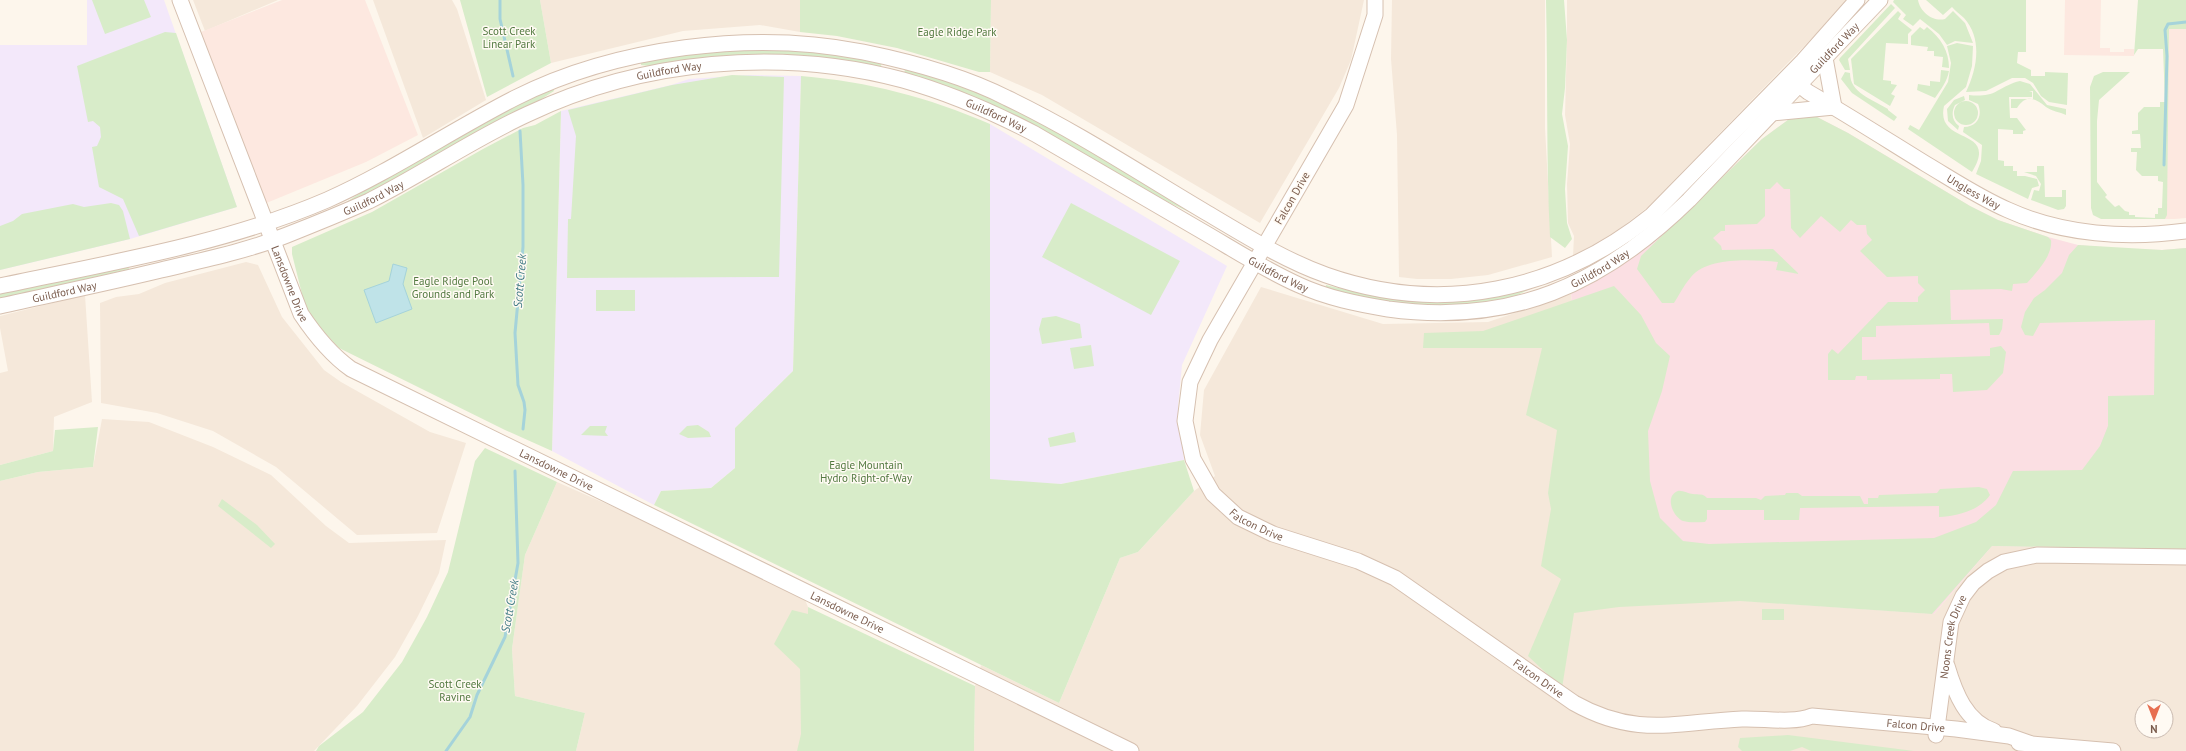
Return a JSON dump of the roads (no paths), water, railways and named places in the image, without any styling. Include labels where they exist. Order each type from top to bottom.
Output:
[{"type":"main road","name":"Lansdowne Drive","points":[[180,0],[301,314],[325,347],[351,369],[1131,751]]},
{"type":"main road","name":"Falcon Drive","points":[[1375,0],[1375,16],[1346,105],[1198,361],[1190,382],[1186,402],[1185,421],[1193,459],[1204,480],[1225,507],[1238,517],[1273,534],[1358,561],[1395,578],[1574,703],[1606,719],[1622,723],[1662,727],[1741,719],[1802,720],[1813,725],[2009,736],[2029,743]]},
{"type":"main road","name":"Guildford Way","points":[[0,306],[202,261],[272,240],[369,200],[527,114],[576,94],[628,78],[673,70],[716,64],[783,63],[836,68],[902,80],[1001,116],[1035,134],[1255,262],[1300,285],[1332,297],[1372,306],[1410,312],[1448,313],[1487,310],[1520,303],[1560,290],[1590,276],[1637,247],[1660,229],[1772,113],[1794,80],[1857,0]]},
{"type":"main road","name":"Guildford Way","points":[[0,286],[197,242],[266,222],[331,198],[516,98],[574,75],[622,61],[691,47],[761,43],[813,45],[859,51],[916,64],[969,81],[1004,96],[1051,121],[1265,246],[1326,275],[1360,286],[1400,292],[1446,294],[1484,291],[1516,286],[1580,263],[1630,233],[1652,215],[1794,80],[1825,58],[1880,0]]},
{"type":"main road","points":[[1772,113],[1834,107],[1825,58]]},
{"type":"main road","name":"Ungless Way","points":[[1794,80],[1808,92],[1960,185],[2008,210],[2056,226],[2102,233],[2130,235],[2186,231]]},
{"type":"main road","name":"Noons Creek Drive","points":[[1936,732],[1951,622],[1963,596],[1973,583],[2004,562],[2037,555],[2186,558]]},
{"type":"main road","points":[[1945,660],[1955,693],[1968,713],[1990,729],[2009,736]]},
{"type":"main road","points":[[1936,732],[2007,743],[2029,743],[2113,751]]},
{"type":"water","points":[[393,264],[407,268],[403,284],[412,309],[376,323],[364,290],[389,281]]},
{"type":"waterway","name":"Scott Creek","points":[[500,0],[500,19],[513,76]]},
{"type":"waterway","points":[[2164,165],[2167,56],[2165,30],[2168,24],[2186,22]]},
{"type":"waterway","name":"Scott Creek","points":[[520,131],[523,185],[523,247],[515,333],[518,385],[525,410],[523,429]]},
{"type":"waterway","name":"Scott Creek","points":[[446,751],[470,717],[477,695],[505,637],[518,563],[515,471]]},
{"type":"park label","name":"Eagle Ridge Park","points":[[957,32]]},
{"type":"park label","name":"Scott Creek Linear Park","points":[[509,37]]},
{"type":"park label","name":"Eagle Ridge Pool Grounds and Park","points":[[453,287]]},
{"type":"park label","name":"Eagle Mountain Hydro Right-of-Way","points":[[866,471]]},
{"type":"park label","name":"Scott Creek Ravine","points":[[455,690]]}]
